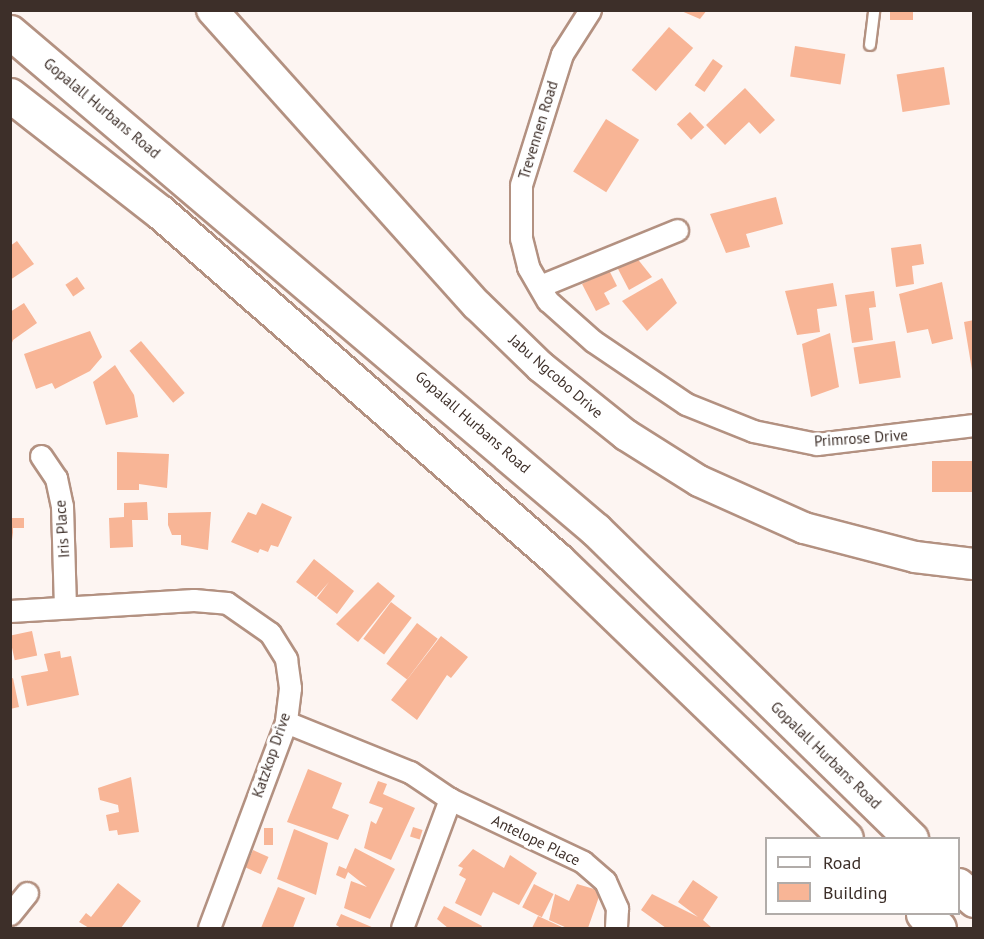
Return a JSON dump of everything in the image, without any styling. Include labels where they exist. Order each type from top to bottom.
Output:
[{"type":"main road","name":"Jabu Ngcobo Drive","points":[[212,10],[477,304],[541,367],[626,435],[699,481],[804,528],[915,557],[974,564]]},
{"type":"main road","name":"Gopalall Hurbans Road","points":[[10,32],[596,530],[910,837]]},
{"type":"main road","points":[[10,95],[159,212],[549,552],[845,837]]},
{"type":"main road","points":[[960,887],[974,900]]},
{"type":"main road","points":[[924,915],[939,928]]},
{"type":"street","name":"Trevennen Road","points":[[590,10],[562,54],[521,185],[521,238],[548,301],[593,341]]},
{"type":"street","points":[[540,286],[677,230]]},
{"type":"street","name":"Primrose Drive","points":[[593,341],[686,404],[753,431],[817,444],[974,425]]},
{"type":"street","name":"Iris Place","points":[[41,456],[56,478],[62,506],[65,606]]},
{"type":"street","name":"Katzkop Drive","points":[[10,611],[194,600],[227,603],[249,615],[270,633],[286,659],[290,688],[286,722],[209,928]]},
{"type":"street","name":"Antelope Place","points":[[286,722],[410,772],[450,799],[583,862],[605,881],[617,908],[616,928]]},
{"type":"street","points":[[402,928],[450,799]]},
{"type":"street","points":[[10,914],[27,893]]},
{"type":"lane","points":[[870,45],[874,10]]},
{"type":"building","points":[[679,10],[707,10],[700,19]]},
{"type":"building","points":[[890,10],[913,10],[913,20],[890,20]]},
{"type":"building","points":[[669,27],[693,48],[656,91],[632,70]]},
{"type":"building","points":[[795,46],[845,54],[841,85],[790,77]]},
{"type":"building","points":[[713,59],[723,66],[704,92],[695,85]]},
{"type":"building","points":[[944,67],[950,105],[903,112],[897,75]]},
{"type":"building","points":[[745,88],[775,120],[760,134],[749,122],[725,145],[706,125]]},
{"type":"building","points":[[690,112],[704,127],[691,140],[677,124]]},
{"type":"building","points":[[606,119],[639,140],[606,192],[573,172]]},
{"type":"building","points":[[776,197],[783,224],[746,234],[750,247],[726,253],[710,214]]},
{"type":"building","points":[[17,241],[34,264],[10,280],[10,246]]},
{"type":"building","points":[[921,244],[924,264],[912,266],[914,284],[896,287],[891,248]]},
{"type":"building","points":[[636,257],[652,277],[629,290],[617,267]]},
{"type":"building","points":[[609,270],[617,286],[604,293],[610,304],[596,311],[582,284]]},
{"type":"building","points":[[77,277],[85,289],[73,296],[65,285]]},
{"type":"building","points":[[662,278],[677,303],[647,331],[622,301]]},
{"type":"building","points":[[942,282],[953,339],[932,344],[928,329],[907,333],[899,294]]},
{"type":"building","points":[[833,283],[837,306],[817,309],[820,332],[797,335],[785,291]]},
{"type":"building","points":[[874,291],[876,307],[869,308],[873,340],[852,343],[845,295]]},
{"type":"building","points":[[24,303],[37,323],[13,340],[10,348],[10,312]]},
{"type":"building","points":[[974,320],[974,369],[972,370],[964,322]]},
{"type":"building","points":[[90,331],[102,357],[90,371],[55,389],[52,383],[36,389],[24,354]]},
{"type":"building","points":[[830,333],[839,387],[811,397],[802,344]]},
{"type":"building","points":[[141,341],[185,393],[173,403],[130,351]]},
{"type":"building","points":[[895,341],[901,378],[859,384],[854,348]]},
{"type":"building","points":[[115,365],[134,395],[138,417],[106,425],[93,382]]},
{"type":"building","points":[[117,452],[169,454],[167,488],[139,484],[139,490],[117,490]]},
{"type":"building","points":[[932,461],[974,461],[974,492],[932,492]]},
{"type":"building","points":[[147,502],[148,520],[132,520],[133,547],[110,548],[109,518],[124,517],[124,503]]},
{"type":"building","points":[[262,503],[292,517],[278,547],[271,545],[268,552],[260,549],[258,553],[231,542],[248,512],[256,515]]},
{"type":"building","points":[[211,512],[208,550],[181,545],[181,535],[172,535],[168,525],[168,513]]},
{"type":"building","points":[[10,518],[24,518],[24,528],[13,528],[13,540]]},
{"type":"building","points":[[314,559],[354,591],[337,614],[317,598],[329,582],[316,597],[296,582]]},
{"type":"building","points":[[378,582],[395,596],[358,642],[336,624]]},
{"type":"building","points":[[391,602],[412,618],[384,654],[363,639]]},
{"type":"building","points":[[417,623],[438,639],[407,679],[386,664]]},
{"type":"building","points":[[32,631],[37,655],[15,660],[10,636]]},
{"type":"building","points":[[441,636],[468,657],[451,678],[447,675],[417,720],[391,700]]},
{"type":"building","points":[[60,651],[61,658],[71,656],[79,695],[27,706],[21,676],[48,671],[44,654]]},
{"type":"building","points":[[13,678],[19,707],[10,709],[10,679]]},
{"type":"building","points":[[308,769],[342,783],[332,808],[349,815],[338,840],[287,822]]},
{"type":"building","points":[[131,777],[139,832],[118,835],[117,830],[109,831],[106,815],[119,812],[118,805],[100,800],[98,788]]},
{"type":"building","points":[[378,781],[387,784],[383,794],[415,808],[391,860],[364,848],[371,821],[376,824],[383,808],[369,803]]},
{"type":"building","points":[[413,827],[423,830],[420,839],[410,837]]},
{"type":"building","points":[[264,828],[273,828],[273,845],[264,845]]},
{"type":"building","points":[[294,829],[328,843],[316,895],[277,879]]},
{"type":"building","points":[[355,848],[395,869],[370,919],[344,908],[351,881],[367,887],[348,872],[345,879],[336,875],[339,866],[346,869]]},
{"type":"building","points":[[473,849],[504,868],[510,855],[537,873],[519,905],[493,892],[481,916],[455,903],[466,879],[459,875],[463,868],[458,866]]},
{"type":"building","points":[[253,850],[269,857],[261,874],[245,867]]},
{"type":"building","points":[[693,880],[718,897],[703,920],[712,928],[666,928],[641,910],[652,894],[698,917],[678,902]]},
{"type":"building","points":[[118,883],[141,901],[121,928],[89,928],[79,922],[86,913],[91,917]]},
{"type":"building","points":[[534,884],[554,894],[542,917],[522,907]]},
{"type":"building","points":[[577,884],[601,891],[588,928],[567,928],[549,920],[555,894],[569,901]]},
{"type":"building","points":[[278,887],[305,898],[293,928],[261,928]]},
{"type":"building","points":[[444,906],[482,926],[481,928],[448,928],[437,919]]},
{"type":"building","points":[[341,914],[374,928],[341,928],[336,925]]},
{"type":"building","points":[[538,916],[564,928],[532,928]]}]
